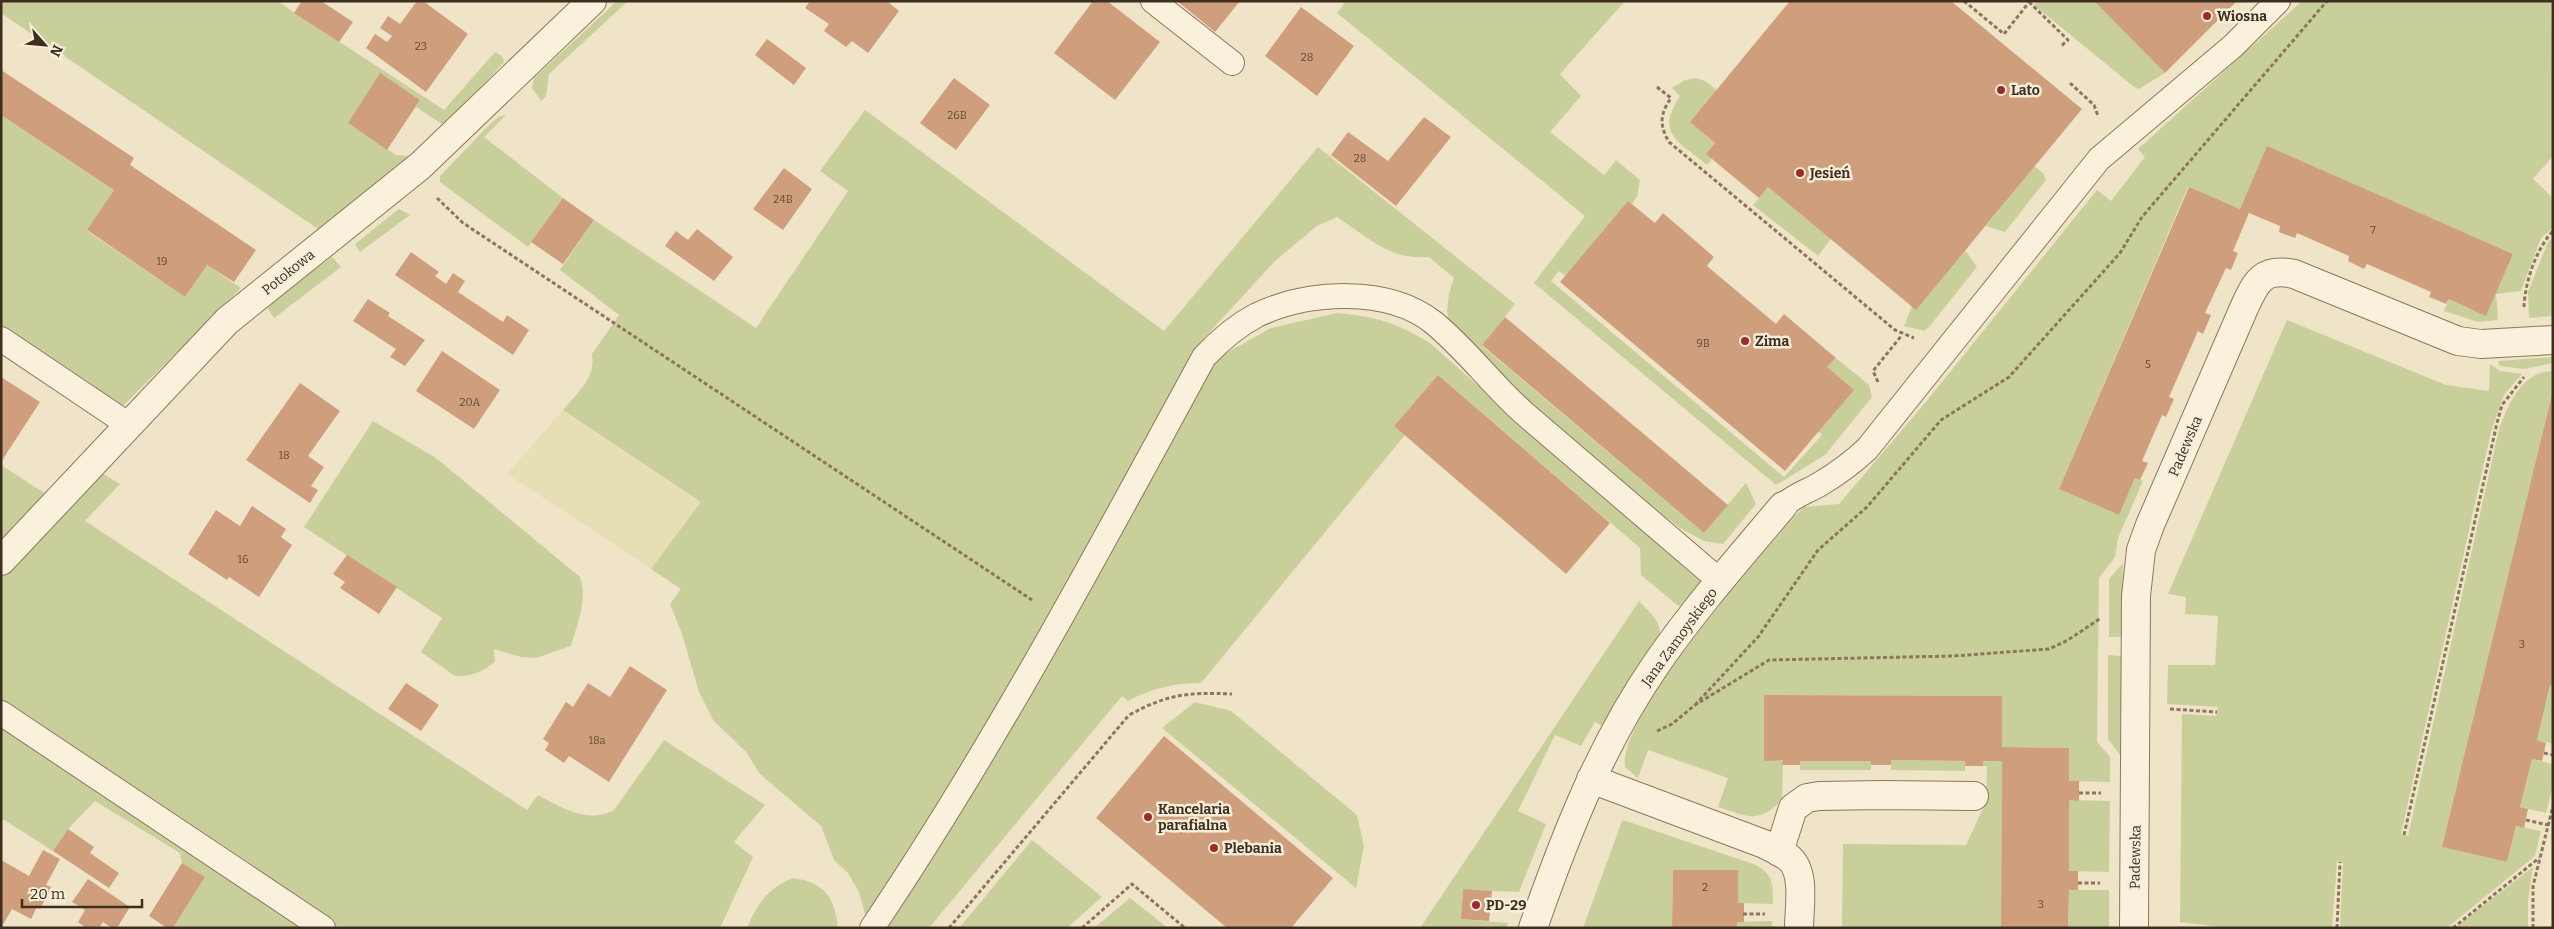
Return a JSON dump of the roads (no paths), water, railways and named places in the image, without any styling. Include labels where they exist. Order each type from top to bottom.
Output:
[{"type":"street","name":"Potokowa","points":[[1,561],[228,321],[411,174],[592,1]]},
{"type":"street","name":"Padewska","points":[[2134,928],[2136,596],[2141,550],[2240,317],[2258,281],[2269,273],[2280,271],[2294,274],[2458,341],[2481,344],[2553,340]]},
{"type":"street","name":"Jana Zamoyskiego","points":[[1533,928],[1553,872],[1591,779],[1612,738],[1656,664],[1720,581],[1783,506]]},
{"type":"street","points":[[1591,779],[1779,852],[1790,859],[1796,869],[1800,882],[1799,928]]},
{"type":"street","points":[[1779,852],[1793,808],[1807,798],[1819,796],[1882,795],[1974,796]]},
{"type":"lane","points":[[1153,1],[1232,63]]},
{"type":"lane","points":[[1783,506],[1792,498],[1847,467],[1867,449],[2099,160],[2233,46],[2278,1]]},
{"type":"lane","points":[[872,928],[933,838],[1060,619],[1204,357],[1226,334],[1258,315],[1291,303],[1348,295],[1382,298],[1410,309],[1433,322],[1514,404],[1720,581]]},
{"type":"lane","points":[[1,339],[129,425]]},
{"type":"lane","points":[[1,713],[323,928]]},
{"type":"place","name":"Wiosna","points":[[2207,16]]},
{"type":"place","name":"Lato","points":[[2001,90]]},
{"type":"place","name":"Jesień","points":[[1800,173]]},
{"type":"place","name":"Zima","points":[[1745,341]]},
{"type":"place","name":"Kancelaria parafialna","points":[[1148,817]]},
{"type":"place","name":"Plebania","points":[[1214,848]]},
{"type":"place","name":"PD-29","points":[[1476,905]]}]
